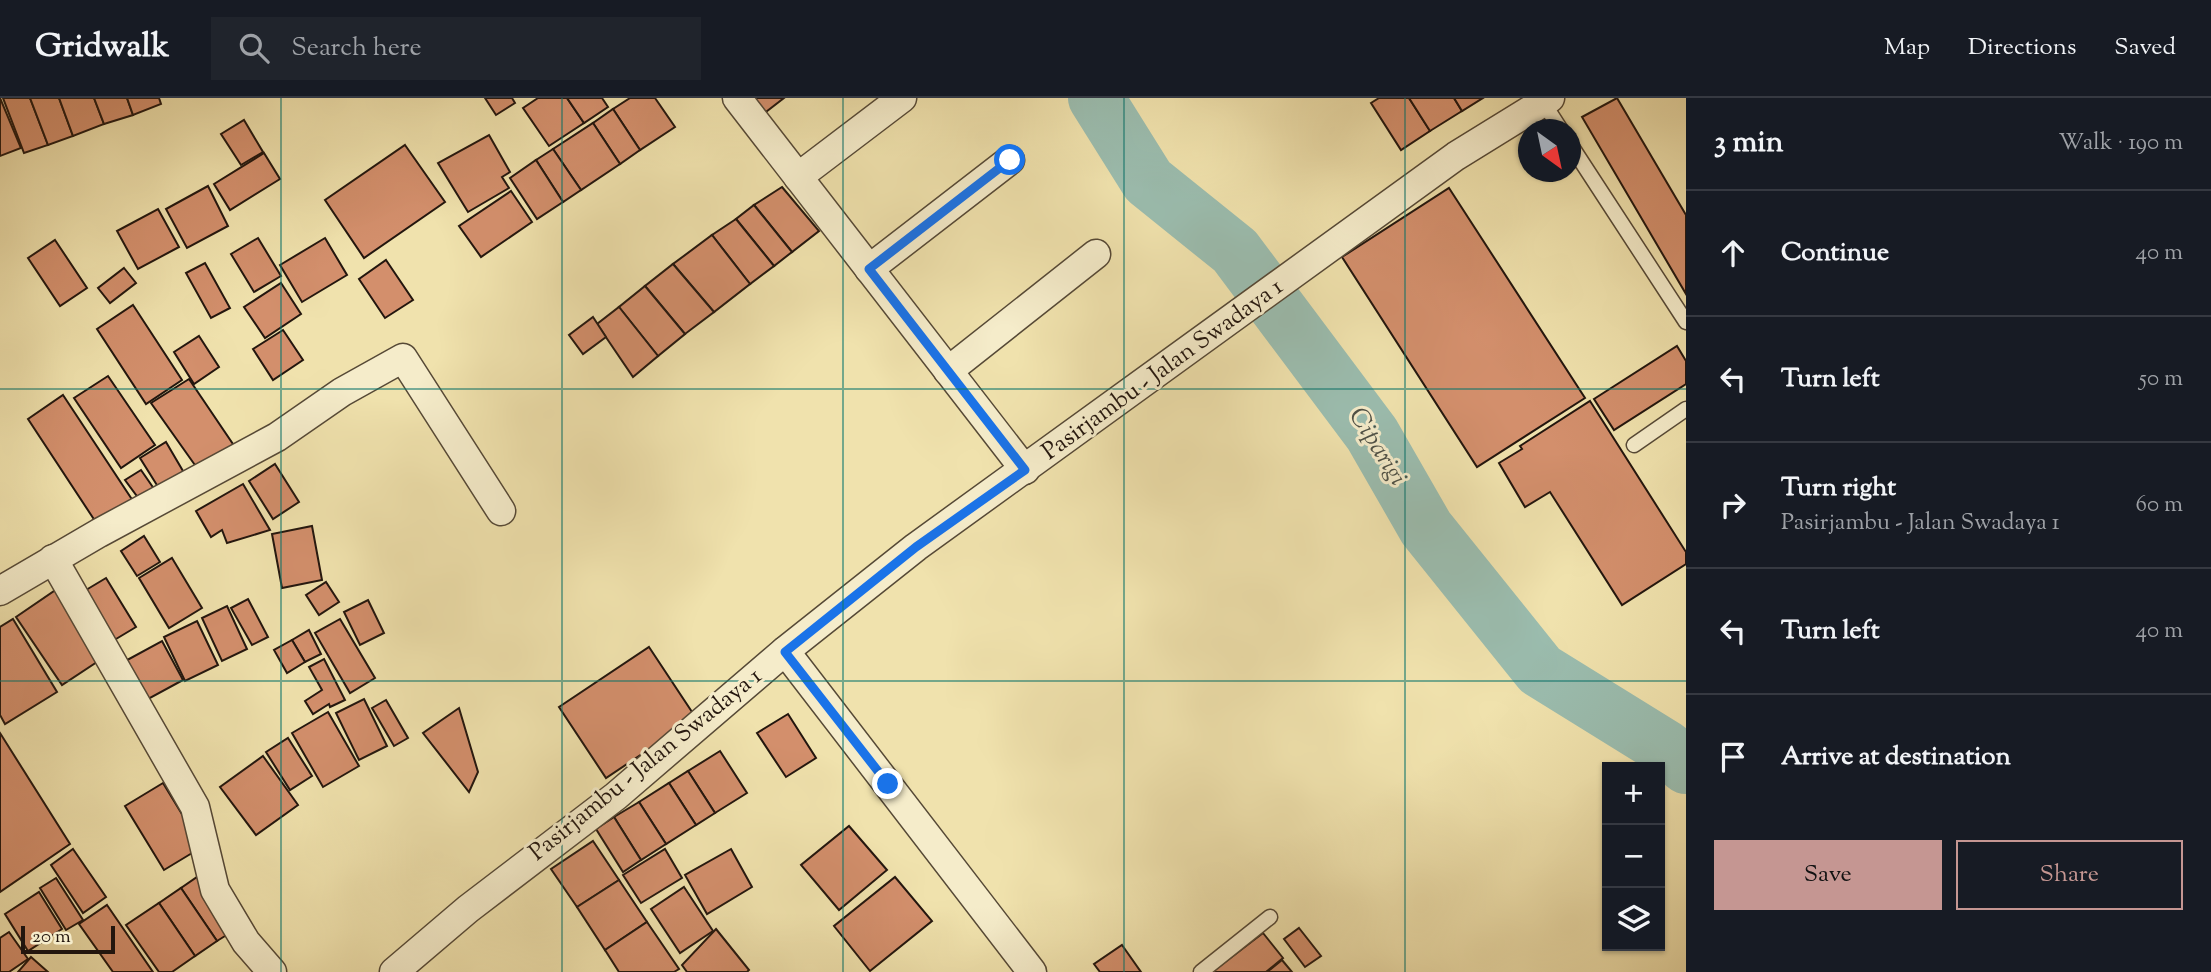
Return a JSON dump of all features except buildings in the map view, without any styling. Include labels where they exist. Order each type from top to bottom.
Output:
[{"type":"street","points":[[737,98],[1025,470]]},
{"type":"street","points":[[797,177],[902,98]]},
{"type":"street","name":"Pasirjambu - Jalan Swadaya 1","points":[[394,972],[478,901],[616,796],[785,652],[916,547],[1456,156],[1547,100]]},
{"type":"street","points":[[869,269],[1010,160]]},
{"type":"street","points":[[948,371],[1096,254]]},
{"type":"street","points":[[0,591],[53,559],[277,437],[342,392],[402,358],[501,511]]},
{"type":"street","points":[[53,559],[195,807],[215,890],[246,942],[272,972]]},
{"type":"street","points":[[785,652],[1032,972]]},
{"type":"lane","points":[[1547,100],[1556,119]]},
{"type":"lane","points":[[1581,161],[1686,322]]},
{"type":"lane","points":[[1634,445],[1686,410]]},
{"type":"lane","points":[[1201,972],[1270,918]]},
{"type":"waterway","name":"Ciparigi","points":[[1096,98],[1148,181],[1235,251],[1372,434],[1426,528],[1540,670],[1666,748],[1686,766]]},
{"type":"route","points":[[888,784],[785,652],[916,547],[1025,470],[869,269],[1010,160]]}]
